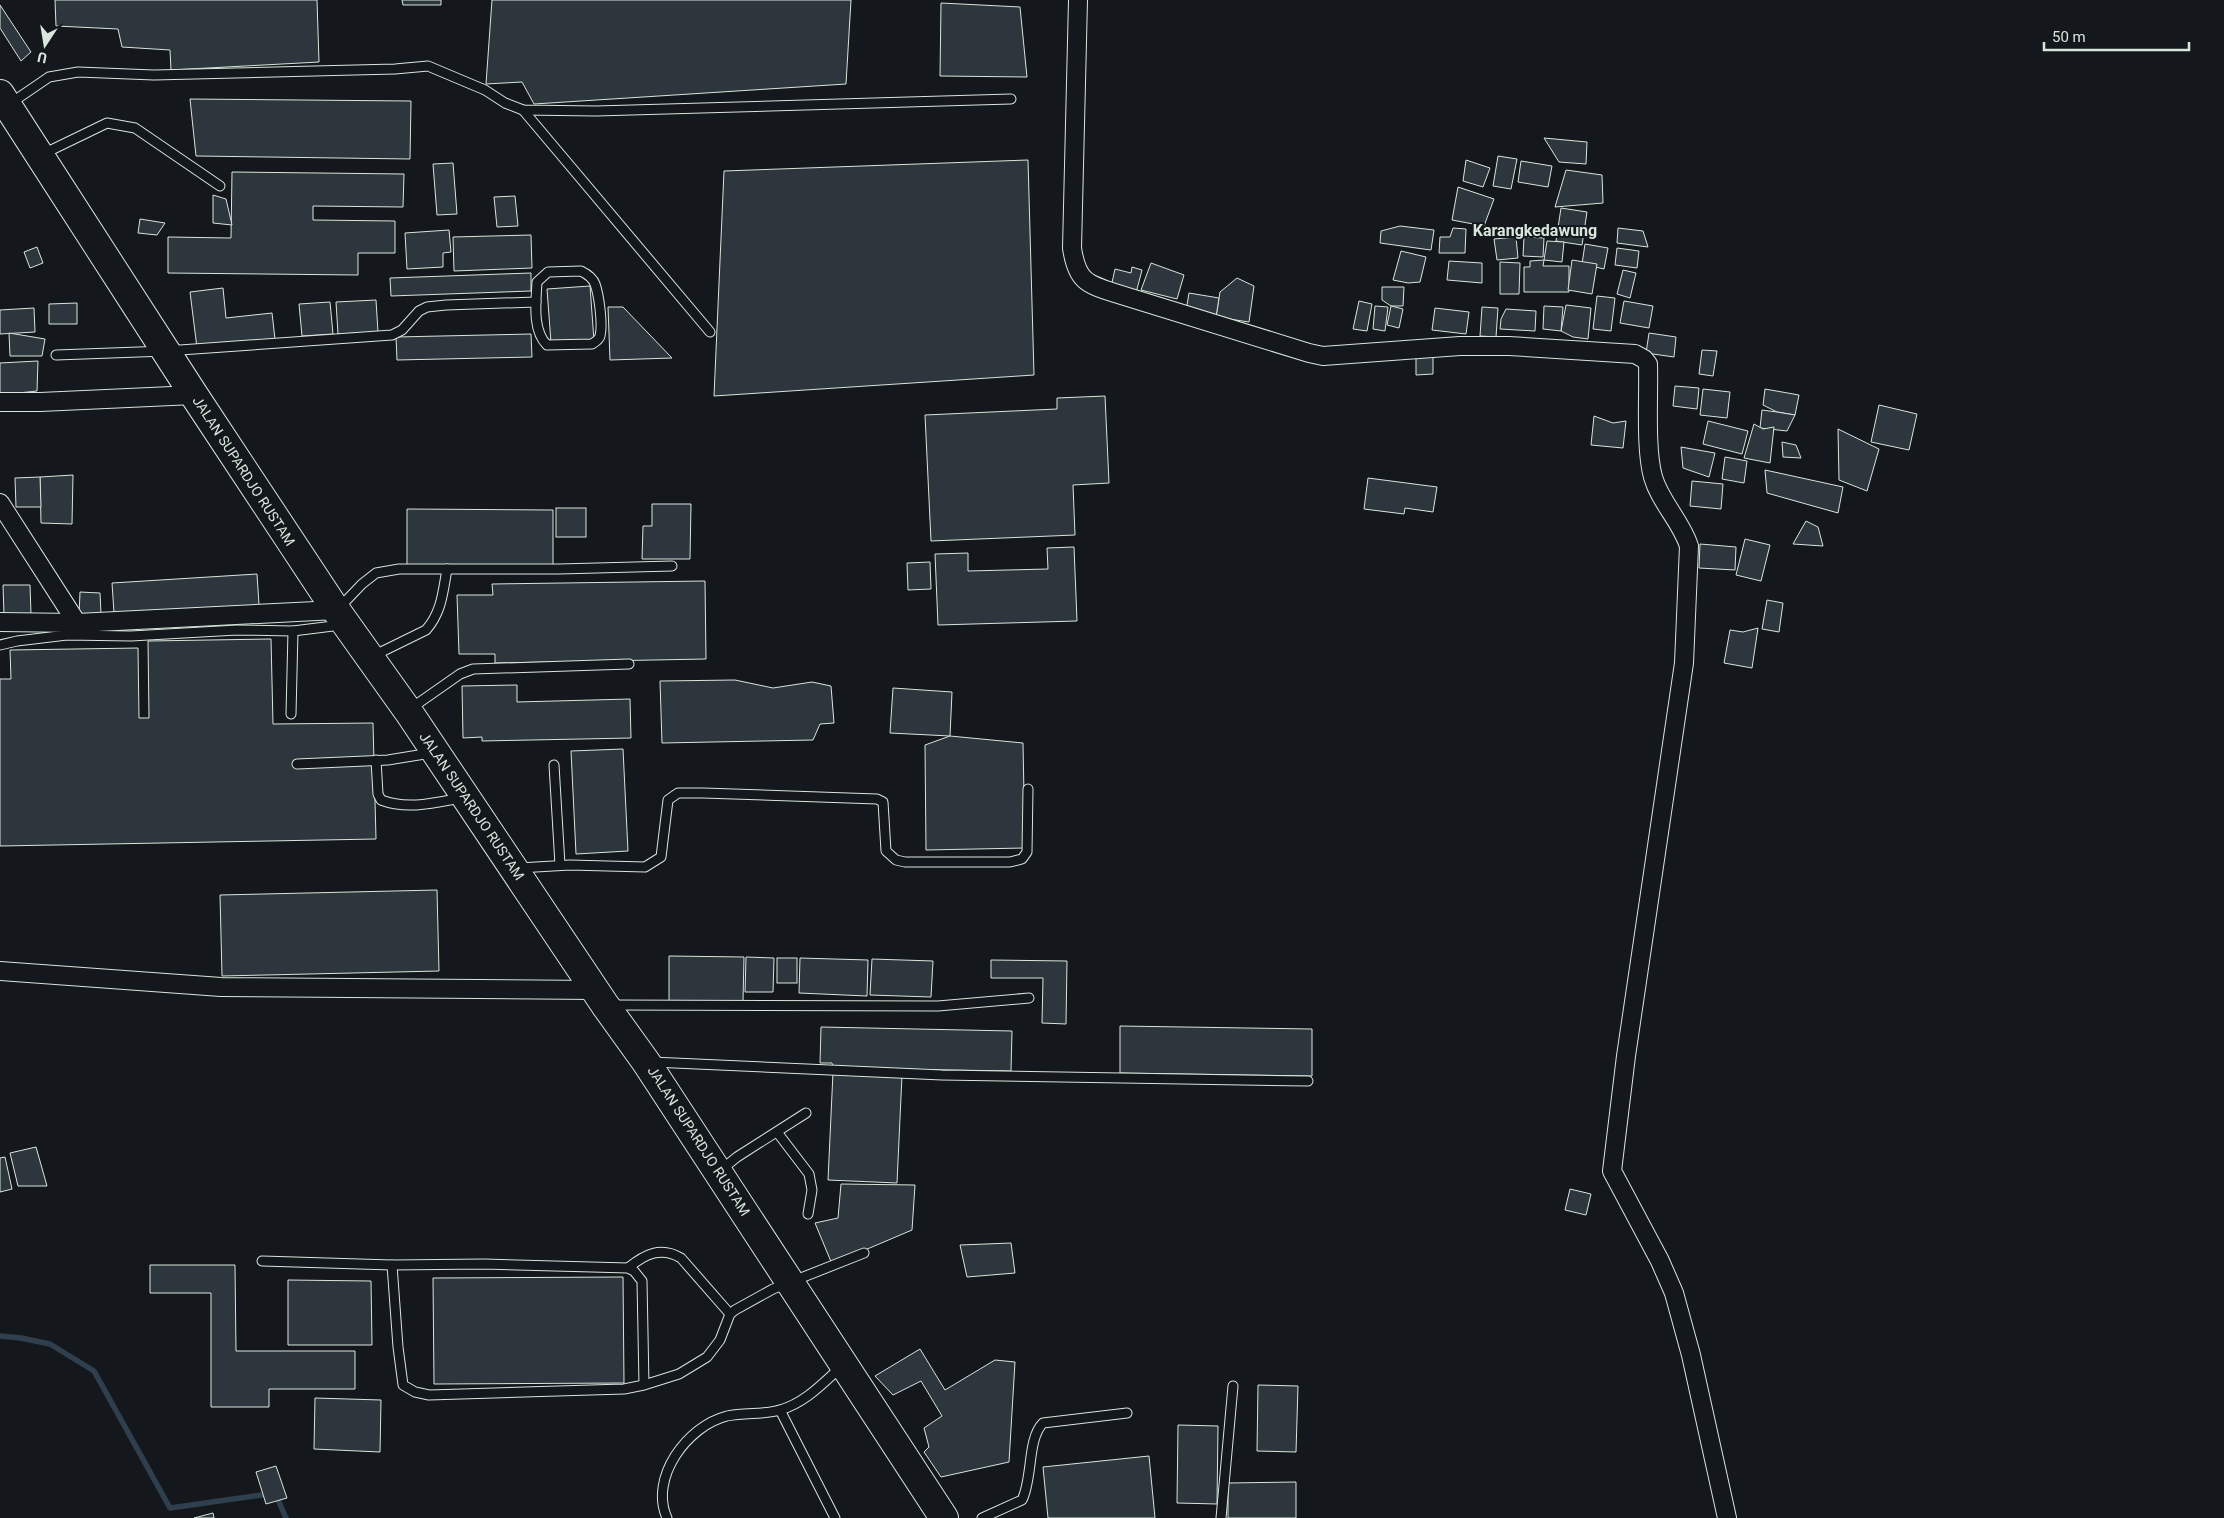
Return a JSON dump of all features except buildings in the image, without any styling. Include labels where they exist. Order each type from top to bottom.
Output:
[{"type":"highway","name":"JALAN SUPARDJO RUSTAM","points":[[4,100],[341,617],[408,711],[600,998],[646,1062],[944,1518]]},
{"type":"street","points":[[1078,0],[1072,248],[1074,265],[1082,279],[1092,286],[1323,356],[1460,346],[1509,346],[1635,354],[1644,359],[1648,364],[1650,461],[1653,478],[1684,531],[1689,546],[1684,663],[1626,1056],[1612,1171],[1660,1261],[1674,1293],[1727,1518]]},
{"type":"street","points":[[0,402],[40,402],[194,394]]},
{"type":"street","points":[[0,503],[76,623]]},
{"type":"street","points":[[0,622],[76,623],[341,617]]},
{"type":"street","points":[[0,971],[221,987],[600,998]]},
{"type":"lane","points":[[4,100],[49,77],[78,72],[154,75],[394,69],[428,66],[485,90],[505,103],[522,110],[596,112],[1011,99]]},
{"type":"lane","points":[[522,110],[710,332]]},
{"type":"lane","points":[[40,155],[107,123],[121,124],[135,128],[220,186]]},
{"type":"lane","points":[[581,271],[589,275],[595,283],[600,310],[600,334],[598,340],[592,344],[547,345],[540,338],[537,328],[536,302],[537,282],[548,272],[581,271]]},
{"type":"lane","points":[[56,354],[166,351],[392,335],[402,330],[419,311],[427,307],[536,302]]},
{"type":"lane","points":[[0,646],[17,640],[67,635],[131,636],[237,630],[294,631],[341,617],[362,584],[376,573],[399,569],[559,569],[672,566]]},
{"type":"lane","points":[[370,657],[426,630],[432,623],[441,605],[447,569]]},
{"type":"lane","points":[[291,714],[294,631]]},
{"type":"lane","points":[[408,711],[460,674],[473,670],[629,664]]},
{"type":"lane","points":[[297,764],[376,760],[436,753]]},
{"type":"lane","points":[[376,760],[378,794],[381,800],[390,804],[414,805],[466,797]]},
{"type":"lane","points":[[554,765],[560,865]]},
{"type":"lane","points":[[514,868],[560,865],[645,867],[661,857],[668,800],[678,793],[703,792],[877,799],[883,802],[886,851],[896,860],[905,862],[1010,862],[1022,860],[1027,852],[1028,789]]},
{"type":"lane","points":[[600,998],[938,1006],[1029,998]]},
{"type":"lane","points":[[646,1062],[942,1075],[1308,1081]]},
{"type":"lane","points":[[719,1172],[737,1157],[806,1114]]},
{"type":"lane","points":[[777,1132],[809,1174],[812,1190],[808,1214]]},
{"type":"lane","points":[[628,1268],[642,1256],[658,1252],[673,1253],[681,1258],[730,1314]]},
{"type":"lane","points":[[392,1265],[398,1347],[403,1385],[415,1392],[428,1394],[624,1388],[644,1385],[679,1374],[707,1358],[720,1340],[730,1314],[773,1289],[864,1253]]},
{"type":"lane","points":[[262,1261],[392,1265],[484,1264],[628,1268],[634,1271],[642,1280],[644,1385]]},
{"type":"lane","points":[[668,1518],[662,1506],[663,1483],[676,1454],[694,1432],[726,1416],[780,1410],[806,1398],[844,1364]]},
{"type":"lane","points":[[1222,1518],[1233,1386]]},
{"type":"lane","points":[[780,1410],[835,1518]]},
{"type":"lane","points":[[982,1518],[1022,1500],[1029,1482],[1036,1434],[1043,1423],[1127,1412]]},
{"type":"waterway","points":[[0,1336],[50,1344],[94,1371],[170,1508],[275,1493],[286,1518]]},
{"type":"district","name":"Karangkedawung","points":[[1535,230]]}]
